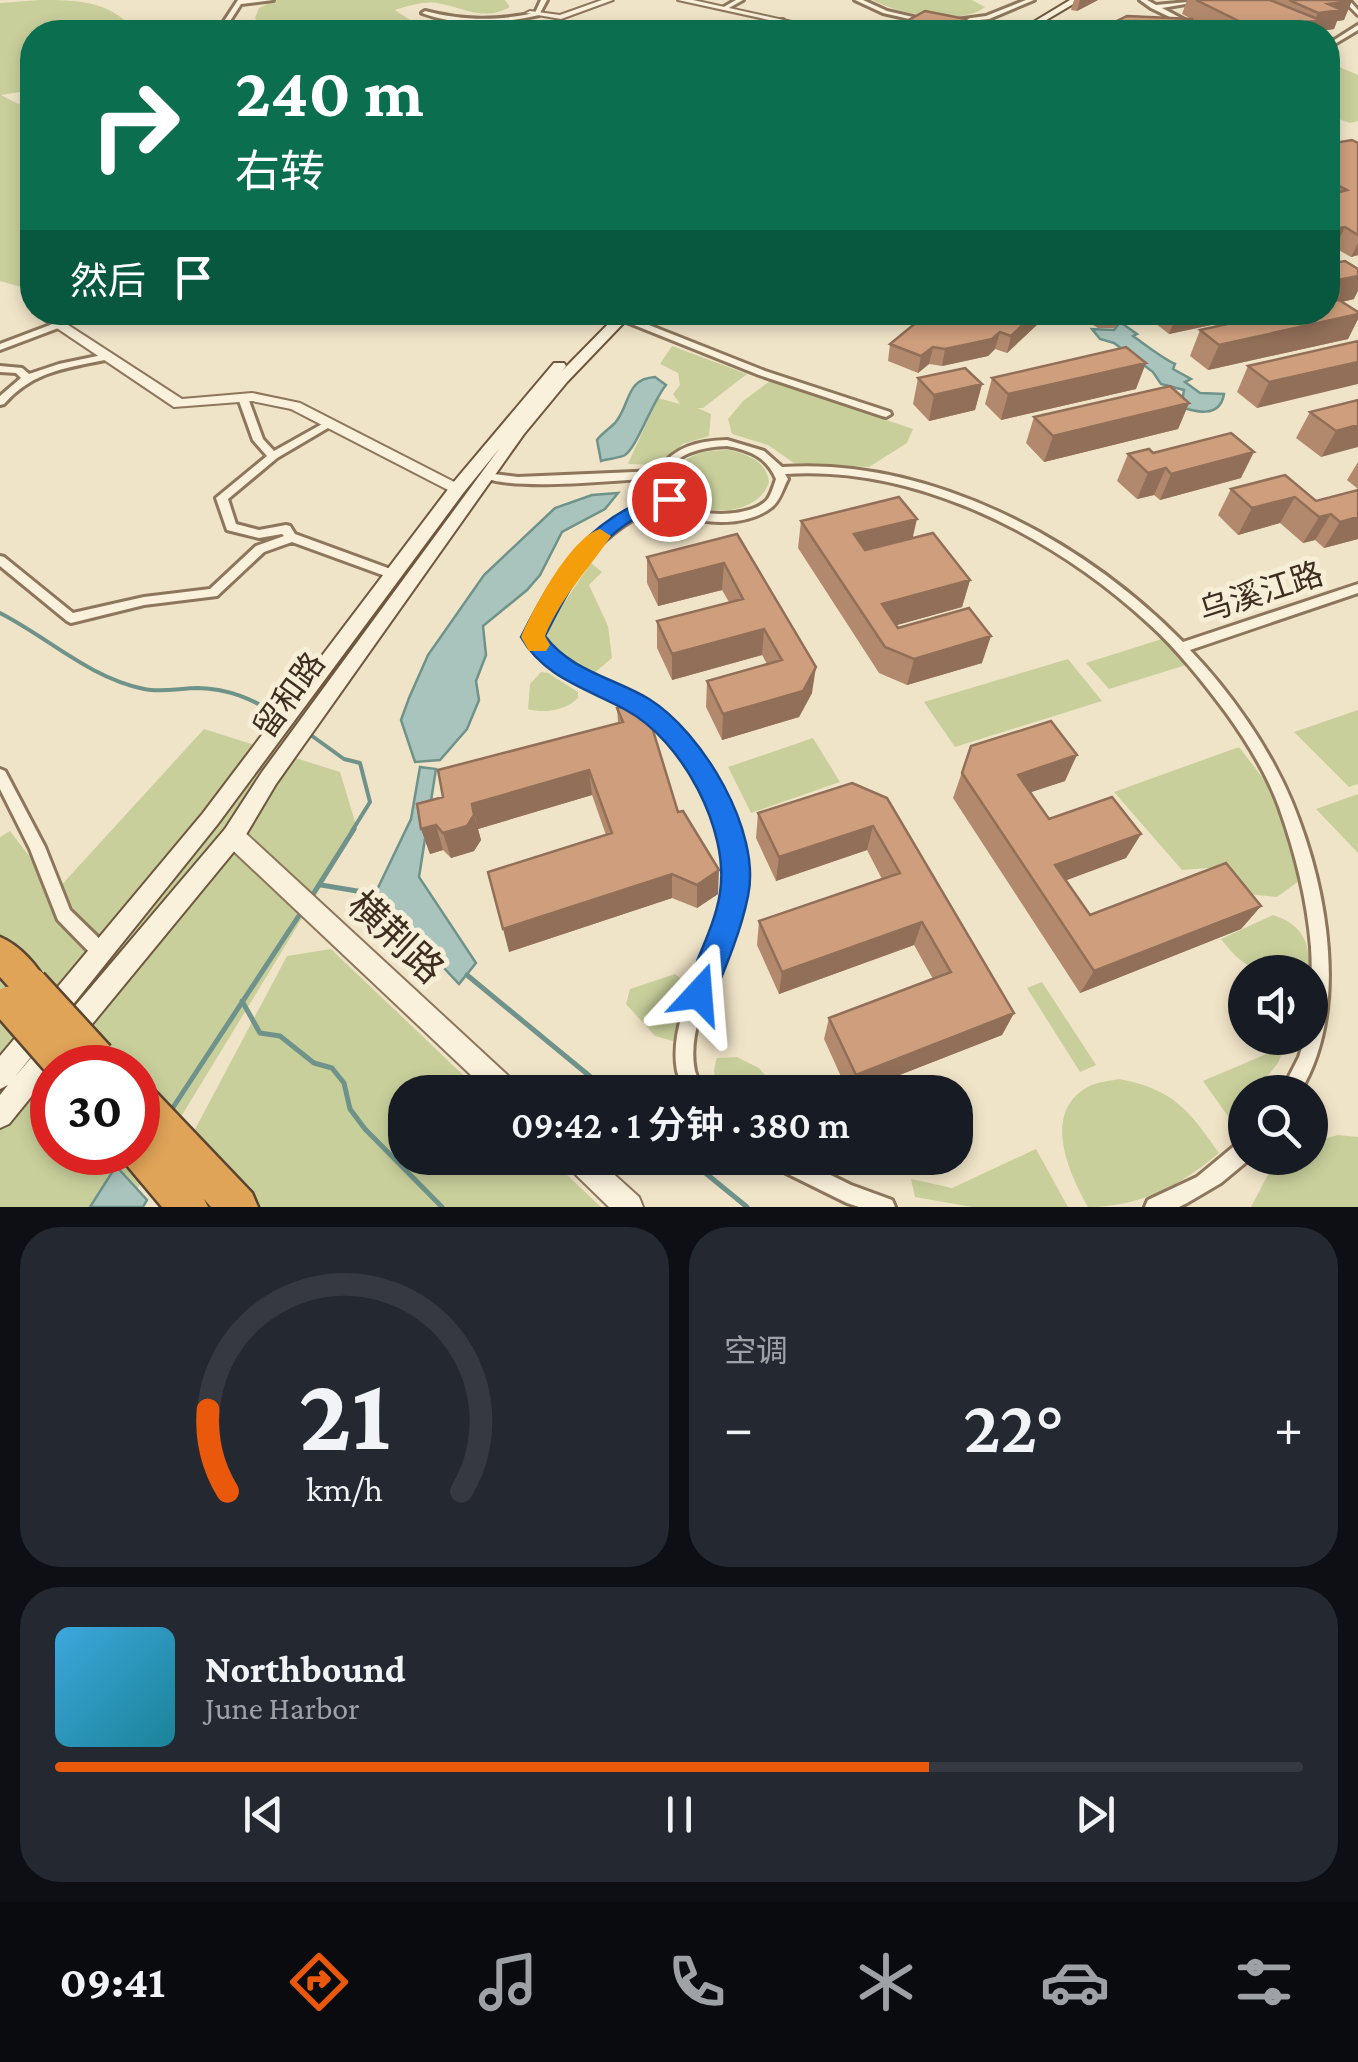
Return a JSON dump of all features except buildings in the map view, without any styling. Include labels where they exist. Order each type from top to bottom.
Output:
[{"type":"highway","points":[[0,953],[13,994],[69,1045]]},
{"type":"highway","points":[[160,1141],[238,1207]]},
{"type":"highway","points":[[160,1152],[188,1207]]},
{"type":"main road","points":[[533,13],[561,18],[609,0]]},
{"type":"main road","points":[[682,0],[777,20]]},
{"type":"main road","points":[[1042,20],[1076,0]]},
{"type":"main road","points":[[1056,20],[1090,0]]},
{"type":"main road","points":[[58,325],[179,404],[242,398],[295,406],[458,488]]},
{"type":"main road","name":"留和路","points":[[0,1115],[233,836],[260,770],[298,700],[392,574],[541,385],[604,325]]},
{"type":"main road","name":"留和路","points":[[0,1076],[101,952],[260,770],[320,708],[486,476],[606,325]]},
{"type":"main road","name":"横荆路","points":[[233,836],[490,1075]]},
{"type":"main road","points":[[594,1175],[629,1207]]},
{"type":"street","points":[[239,2],[270,0]]},
{"type":"street","points":[[501,20],[533,13],[544,0]]},
{"type":"street","points":[[725,8],[740,0]]},
{"type":"street","points":[[858,0],[885,12],[924,20]]},
{"type":"street","points":[[948,20],[987,18],[1031,0]]},
{"type":"street","points":[[1143,0],[1179,20]]},
{"type":"street","points":[[1151,7],[1206,0]]},
{"type":"street","points":[[1346,0],[1358,13]]},
{"type":"street","points":[[424,14],[453,20]]},
{"type":"street","points":[[0,347],[58,325]]},
{"type":"street","points":[[642,325],[762,373],[886,414]]},
{"type":"street","points":[[0,402],[26,377],[107,357]]},
{"type":"street","points":[[0,369],[19,370],[26,377]]},
{"type":"street","points":[[242,398],[258,440],[272,456]]},
{"type":"street","points":[[292,538],[286,530],[259,534],[231,527],[222,498],[272,456],[328,425]]},
{"type":"street","points":[[780,471],[781,488],[772,503],[731,520],[699,516],[669,499],[662,474],[674,456],[712,443],[754,449],[780,471],[832,469],[874,473],[991,512],[1106,578],[1210,680],[1256,747],[1309,867],[1321,974],[1317,1027],[1297,1075]]},
{"type":"street","points":[[486,476],[518,481],[662,474]]},
{"type":"street","points":[[669,499],[625,516],[607,529],[558,586],[533,637],[543,651],[585,682],[636,704],[670,727],[692,754],[728,828],[735,861],[734,894],[693,1015],[688,1075]]},
{"type":"street","points":[[0,560],[71,618],[144,601],[212,594],[260,549],[292,538],[332,550],[347,561],[392,574]]},
{"type":"street","name":"乌溪江路","points":[[1181,648],[1358,588]]},
{"type":"street","points":[[0,775],[38,847],[64,915],[101,952]]},
{"type":"street","points":[[1155,1207],[1175,1200],[1228,1168]]},
{"type":"street","points":[[809,1175],[885,1207]]},
{"type":"green space","points":[[275,0],[505,0],[510,7],[482,13],[426,3],[395,10],[410,20],[257,20],[259,8]]},
{"type":"green space","points":[[873,0],[972,0],[985,7],[961,16],[929,16],[897,10]]},
{"type":"green space","points":[[79,2],[103,7],[124,20],[20,20],[20,92],[1,95],[20,103],[20,287],[0,281],[0,3]]},
{"type":"green space","points":[[1340,67],[1358,75],[1358,121],[1340,119]]},
{"type":"green space","points":[[672,346],[747,374],[703,408],[697,408],[711,414],[709,436],[683,444],[657,465],[628,464],[658,398],[680,404],[673,394],[680,385],[678,373],[660,364]]},
{"type":"green space","points":[[770,381],[913,429],[907,443],[869,467],[794,463],[768,445],[732,434],[728,419],[743,401]]},
{"type":"green space","points":[[730,450],[750,457],[764,469],[769,482],[762,495],[736,509],[720,510],[704,508],[680,492],[674,478],[682,463],[704,452]]},
{"type":"green space","points":[[591,563],[602,572],[589,585],[608,626],[612,658],[593,674],[548,649],[547,628]]},
{"type":"green space","points":[[1165,638],[1189,664],[1109,689],[1086,663]]},
{"type":"green space","points":[[1068,659],[1102,701],[955,747],[924,702]]},
{"type":"green space","points":[[541,672],[578,692],[578,698],[554,710],[528,709],[530,684]]},
{"type":"green space","points":[[1358,710],[1358,784],[1349,787],[1294,732]]},
{"type":"green space","points":[[204,729],[340,772],[357,828],[160,1151],[160,1045],[30,1045],[30,1175],[146,1175],[126,1207],[0,1207],[0,837],[10,831],[56,891]]},
{"type":"green space","points":[[813,738],[840,782],[751,813],[728,767]]},
{"type":"green space","points":[[1239,747],[1272,790],[1299,881],[1277,897],[1248,894],[1222,867],[1182,870],[1114,792]]},
{"type":"green space","points":[[1358,794],[1358,853],[1316,809]]},
{"type":"green space","points":[[1273,915],[1298,929],[1308,955],[1235,955],[1221,939]]},
{"type":"green space","points":[[331,949],[463,1075],[388,1075],[388,1175],[567,1175],[601,1207],[225,1207],[184,1150],[287,956]]},
{"type":"green space","points":[[675,974],[689,985],[673,1041],[655,1036],[626,1004],[630,989]]},
{"type":"green space","points":[[1042,982],[1096,1065],[1080,1072],[1027,988]]},
{"type":"green space","points":[[1264,1055],[1281,1055],[1268,1075],[1228,1075],[1228,1116],[1203,1081]]},
{"type":"green space","points":[[737,1057],[765,1075],[715,1075],[717,1058]]},
{"type":"green space","points":[[1119,1079],[1166,1095],[1188,1113],[1219,1153],[1189,1175],[1142,1199],[1088,1207],[1067,1161],[1062,1127],[1074,1098],[1088,1087]]},
{"type":"green space","points":[[1358,1137],[1358,1207],[1251,1207],[1268,1175],[1328,1175],[1328,1138]]},
{"type":"green space","points":[[1036,1149],[1068,1207],[972,1207],[915,1197],[911,1179],[952,1188]]},
{"type":"water","points":[[1124,325],[1137,334],[1133,336],[1175,364],[1173,369],[1191,379],[1185,382],[1200,393],[1224,394],[1222,402],[1206,412],[1177,406],[1173,396],[1183,396],[1184,390],[1161,384],[1153,372],[1114,343],[1100,339],[1092,329],[1114,330]]},
{"type":"water","points":[[655,377],[666,385],[630,450],[601,461],[597,440],[620,416],[633,387]]},
{"type":"water","points":[[618,493],[605,509],[562,532],[540,575],[483,626],[486,655],[476,681],[479,700],[467,729],[440,760],[415,762],[401,720],[409,698],[428,655],[484,575],[555,508],[592,495]]},
{"type":"water","points":[[420,767],[436,769],[419,877],[476,963],[459,984],[375,894],[411,819]]},
{"type":"water","points":[[110,1175],[124,1175],[147,1200],[143,1207],[90,1207]]},
{"type":"waterway","points":[[0,613],[87,666],[124,683],[151,690],[220,690],[278,715]]},
{"type":"waterway","points":[[308,733],[344,759],[360,763],[370,802],[352,831]]},
{"type":"waterway","points":[[310,899],[354,829]]},
{"type":"waterway","points":[[321,885],[375,894]]},
{"type":"waterway","points":[[242,1002],[302,911]]},
{"type":"waterway","points":[[467,975],[588,1075]]},
{"type":"waterway","points":[[170,1112],[242,1002]]},
{"type":"waterway","points":[[242,1002],[260,1033],[280,1036],[314,1063],[332,1068],[344,1083],[350,1109],[365,1129],[442,1207]]},
{"type":"waterway","points":[[708,1175],[747,1207]]},
{"type":"slow traffic","points":[[538,645],[533,637],[543,612],[558,586],[600,536]]},
{"type":"route","points":[[669,499],[625,516],[607,529],[558,586],[533,637],[543,651],[585,682],[636,704],[670,727],[692,754],[728,828],[735,861],[734,894],[699,994]]}]
